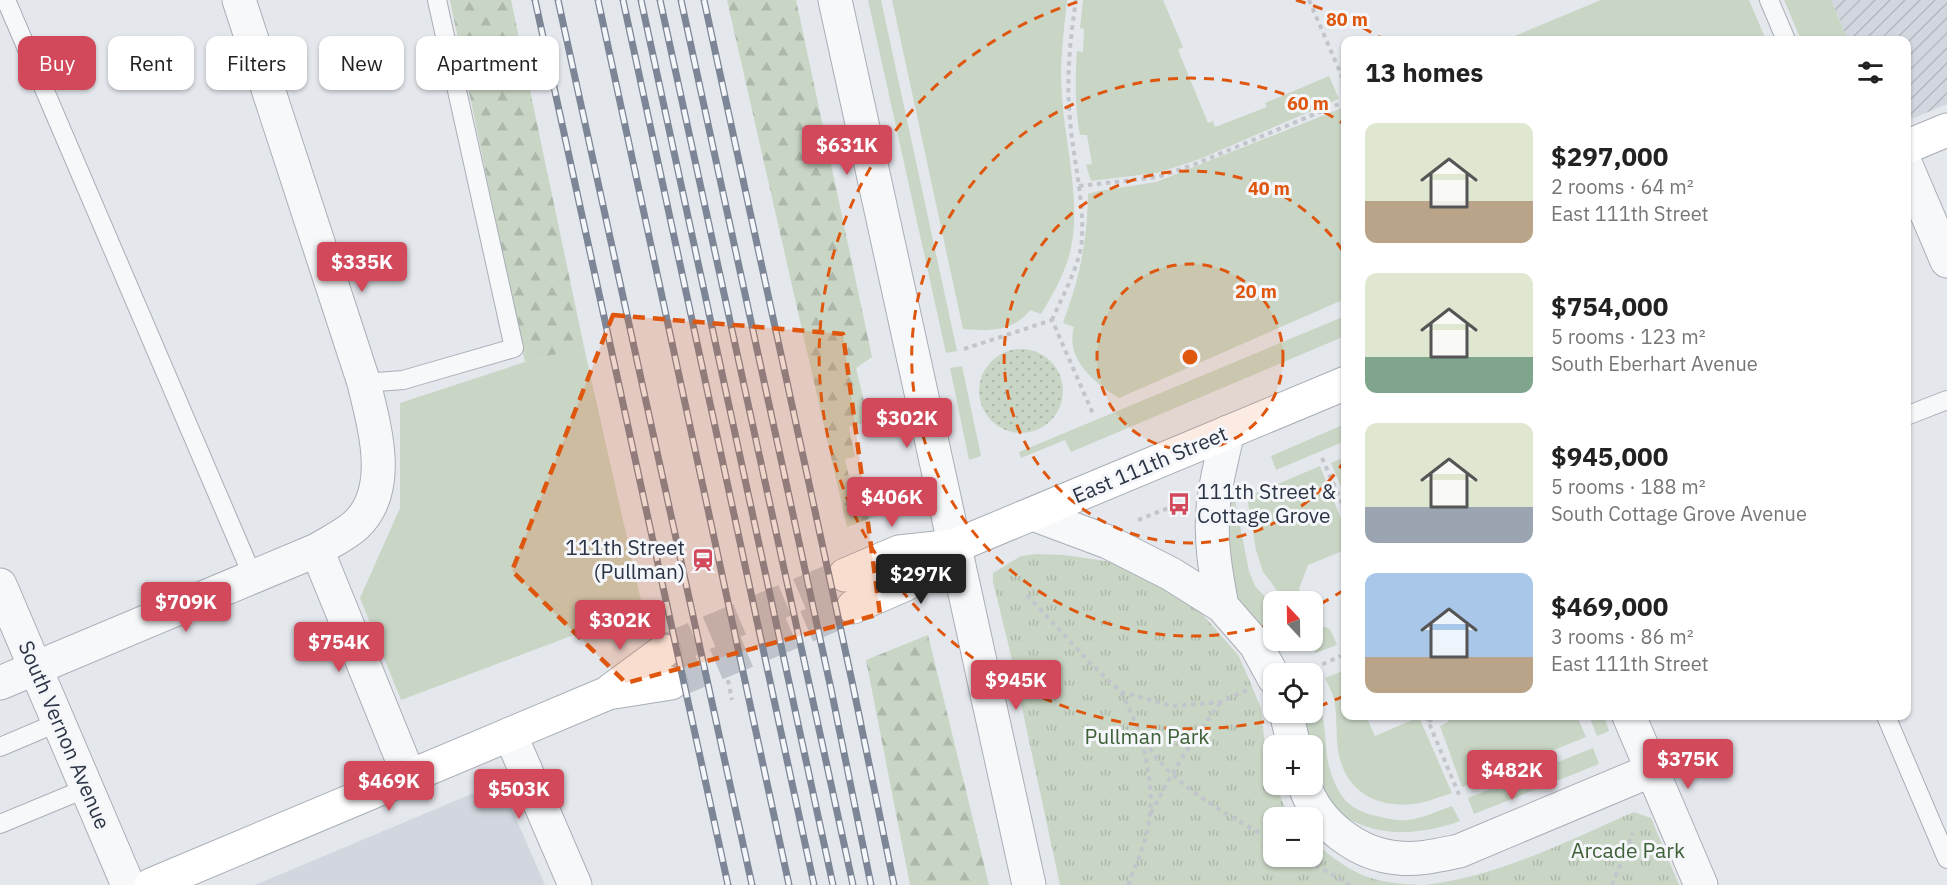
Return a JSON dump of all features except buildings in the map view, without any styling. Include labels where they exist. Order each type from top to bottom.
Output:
[{"type":"main road","points":[[1911,145],[1947,130]]},
{"type":"main road","name":"East 111th Street","points":[[853,607],[906,584],[955,546],[1341,385]]},
{"type":"main road","name":"East 111th Street","points":[[845,575],[899,552],[955,546]]},
{"type":"main road","points":[[608,693],[664,651]]},
{"type":"main road","points":[[151,885],[608,693],[671,683]]},
{"type":"street","points":[[0,683],[317,550],[357,525],[370,505],[378,479],[375,430],[364,382],[239,0]]},
{"type":"street","points":[[835,0],[1029,885]]},
{"type":"street","points":[[1911,177],[1947,261]]},
{"type":"street","points":[[1222,606],[1214,560],[1212,510],[1228,432]]},
{"type":"street","points":[[1033,514],[1108,542],[1171,574],[1222,606],[1256,645],[1263,683]]},
{"type":"street","points":[[317,550],[409,776]]},
{"type":"street","name":"South Vernon Avenue","points":[[0,585],[129,885]]},
{"type":"street","points":[[1631,720],[1701,885]]},
{"type":"street","points":[[510,734],[575,885]]},
{"type":"street","points":[[1309,795],[1323,818],[1343,838],[1372,854],[1399,858],[1431,857],[1459,851],[1652,770]]},
{"type":"lane","points":[[6,0],[253,577]]},
{"type":"lane","points":[[364,382],[403,380],[514,348],[437,0]]},
{"type":"lane","points":[[1769,0],[1784,36]]},
{"type":"lane","points":[[1911,414],[1947,400]]},
{"type":"lane","points":[[1888,720],[1947,859]]},
{"type":"lane","points":[[0,747],[59,722]]},
{"type":"lane","points":[[0,824],[87,788]]},
{"type":"path","points":[[1076,0],[1069,67],[1070,119],[1079,186],[1082,240],[1072,274],[1052,320],[1094,416]]},
{"type":"path","points":[[1309,0],[1341,74]]},
{"type":"path","points":[[1079,186],[1158,177],[1198,163],[1341,103]]},
{"type":"path","points":[[964,350],[1052,320]]},
{"type":"path","points":[[1322,458],[1341,501]]},
{"type":"path","points":[[1131,523],[1188,501]]},
{"type":"path","points":[[1028,595],[1076,648],[1121,692],[1141,736],[1157,758],[1172,773],[1221,811],[1263,835]]},
{"type":"path","points":[[1323,664],[1341,656]]},
{"type":"path","points":[[728,681],[732,699]]},
{"type":"path","points":[[1121,692],[1173,706],[1221,702],[1263,683]]},
{"type":"path","points":[[1150,814],[1196,734],[1221,702]]},
{"type":"path","points":[[1431,720],[1428,721],[1460,797]]},
{"type":"path","points":[[1128,885],[1142,847],[1150,814],[1150,781],[1141,736]]},
{"type":"path","points":[[1612,885],[1633,833]]},
{"type":"path","points":[[1319,867],[1350,885]]},
{"type":"highlighted area","points":[[613,315],[843,334],[880,614],[626,683],[512,571]]},
{"type":"shaded area","points":[[1831,0],[1947,0],[1947,104],[1911,119],[1911,36],[1846,36]]},
{"type":"shaded area","points":[[500,782],[545,885],[255,885]]},
{"type":"green space","points":[[450,0],[511,0],[519,36],[457,36]]},
{"type":"green space","points":[[727,0],[796,0],[872,357],[856,368],[869,422],[849,427],[855,457],[845,459],[856,508],[878,504],[880,515],[847,527]]},
{"type":"green space","points":[[868,0],[881,0],[957,351],[946,353]]},
{"type":"green space","points":[[892,0],[1067,0],[1061,84],[1074,197],[1073,237],[1064,271],[1041,314],[1030,310],[1016,323],[1000,328],[963,329]]},
{"type":"green space","points":[[1083,0],[1163,0],[1183,47],[1178,50],[1208,123],[1213,121],[1215,127],[1267,107],[1265,103],[1329,76],[1339,99],[1200,159],[1157,173],[1091,181],[1086,165],[1092,164],[1087,135],[1080,135],[1076,104],[1077,51],[1083,52],[1084,29],[1080,28]]},
{"type":"green space","points":[[1601,0],[1749,0],[1764,36],[1515,36]]},
{"type":"green space","points":[[1784,0],[1831,0],[1846,36],[1799,36]]},
{"type":"green space","points":[[469,90],[530,90],[584,347],[525,362]]},
{"type":"green space","points":[[1341,108],[1341,301],[1119,398],[1100,385],[1084,369],[1074,349],[1072,339],[1074,327],[1063,323],[1081,260],[1088,194],[1156,182]]},
{"type":"green space","points":[[1341,318],[1341,338],[1071,452],[1065,440],[1021,458],[1019,452]]},
{"type":"green space","points":[[584,347],[643,609],[401,700],[360,598],[400,508],[400,403],[525,362]]},
{"type":"green space","points":[[1013,349],[1029,349],[1045,356],[1056,367],[1063,383],[1060,407],[1051,421],[1029,433],[1013,433],[997,426],[986,415],[979,399],[979,383],[986,367],[997,356]]},
{"type":"green space","points":[[962,366],[981,456],[969,460],[950,368]]},
{"type":"green space","points":[[1341,426],[1341,443],[1276,470],[1271,456]]},
{"type":"green space","points":[[1341,459],[1341,487],[1331,463]]},
{"type":"green space","points":[[1320,466],[1341,519],[1341,552],[1308,565],[1300,591],[1277,591],[1263,572],[1256,550],[1247,497]]},
{"type":"green space","points":[[1235,500],[1249,571],[1255,586],[1263,594],[1263,632],[1246,610],[1228,575],[1225,542],[1226,504]]},
{"type":"green space","name":"Pullman Park","points":[[1064,555],[1106,561],[1134,569],[1196,607],[1238,655],[1261,708],[1264,735],[1263,795],[1280,795],[1285,807],[1263,807],[1263,867],[1323,867],[1323,850],[1352,870],[1364,875],[1390,882],[1424,885],[1060,885],[993,582],[993,573],[1021,556]]},
{"type":"green space","points":[[1323,626],[1330,629],[1337,645],[1323,650]]},
{"type":"green space","points":[[928,635],[989,885],[910,885],[866,660]]},
{"type":"green space","points":[[1341,672],[1341,720],[1368,720],[1375,736],[1412,720],[1420,720],[1452,793],[1422,802],[1398,804],[1374,799],[1363,794],[1354,786],[1347,776],[1338,751],[1336,710],[1325,678]]},
{"type":"green space","points":[[1323,718],[1327,759],[1336,787],[1353,807],[1370,814],[1405,820],[1425,816],[1452,806],[1460,821],[1421,831],[1394,832],[1367,827],[1346,817],[1323,791],[1323,735],[1305,735],[1302,723],[1323,723]]},
{"type":"green space","points":[[1448,720],[1579,720],[1586,737],[1462,787],[1440,726]]},
{"type":"green space","points":[[1591,720],[1605,720],[1609,731],[1597,736]]},
{"type":"green space","points":[[1593,748],[1599,764],[1474,814],[1468,798]]},
{"type":"green space","name":"Arcade Park","points":[[1634,812],[1651,818],[1679,885],[1425,885],[1453,881],[1506,866]]},
{"type":"tunnel","points":[[664,651],[845,575]]},
{"type":"tunnel","points":[[671,683],[853,607]]},
{"type":"railway","points":[[535,0],[728,885]]},
{"type":"railway","points":[[558,0],[752,885]]},
{"type":"railway","points":[[598,0],[789,885]]},
{"type":"railway","points":[[623,0],[814,885]]},
{"type":"railway","points":[[641,0],[833,885]]},
{"type":"railway","points":[[660,0],[853,885]]},
{"type":"railway","points":[[681,0],[831,689],[871,885]]},
{"type":"railway","points":[[704,0],[894,885]]},
{"type":"place","name":"111th Street & Cottage Grove","points":[[1179,504]]},
{"type":"place","name":"111th Street (Pullman)","points":[[703,560]]}]
